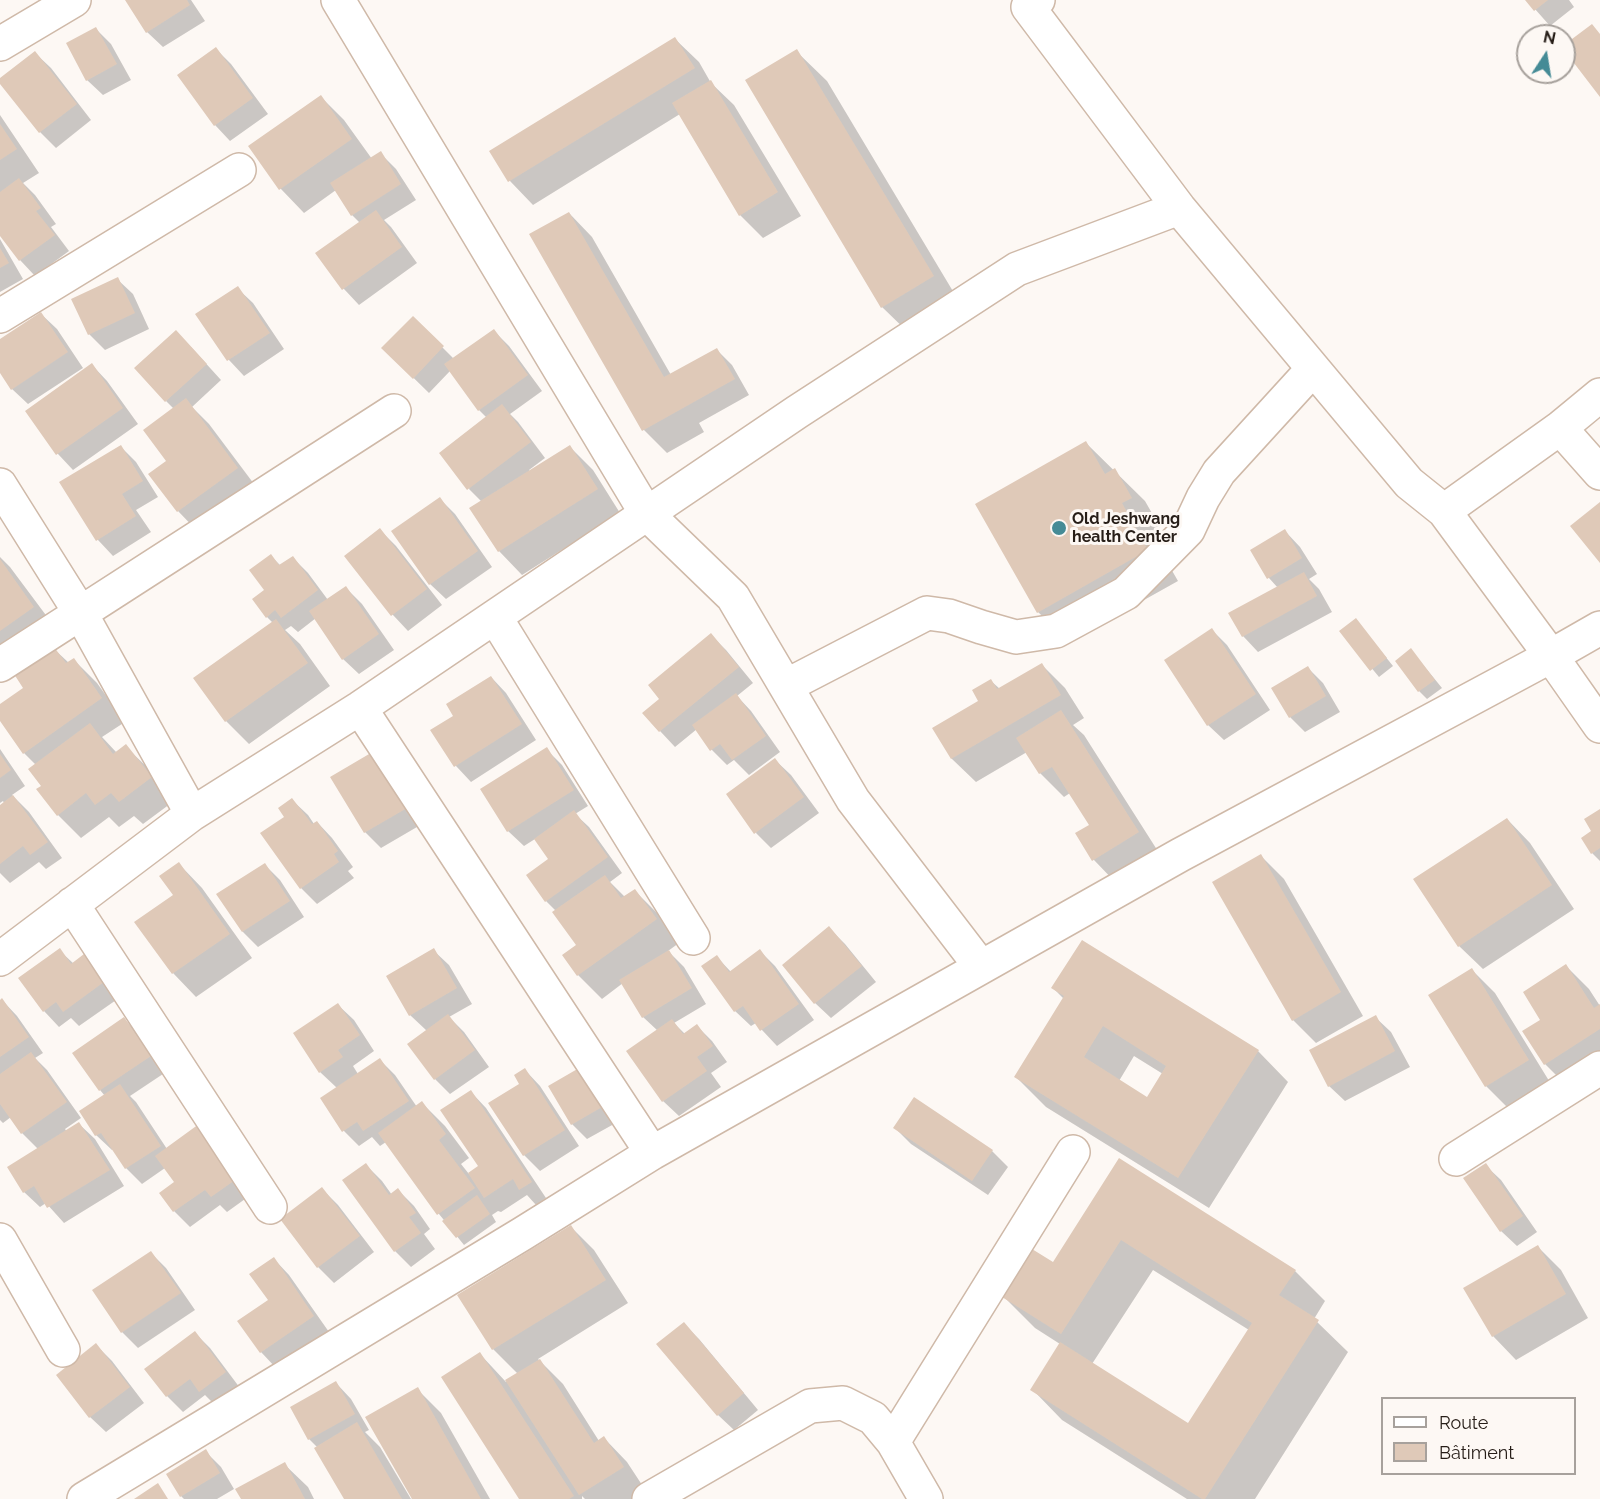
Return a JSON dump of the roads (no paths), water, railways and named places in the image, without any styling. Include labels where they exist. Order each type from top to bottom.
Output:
[{"type":"street","points":[[0,44],[74,0]]},
{"type":"street","points":[[338,0],[646,513],[733,597],[853,800],[981,967]]},
{"type":"street","points":[[1038,0],[1028,7],[1179,208],[1409,483],[1444,511],[1600,726]]},
{"type":"street","points":[[0,316],[239,170]]},
{"type":"street","points":[[0,959],[192,814],[360,708],[635,524],[646,513],[797,412],[1017,269],[1179,208]]},
{"type":"street","points":[[786,686],[927,613],[949,616],[1016,637],[1056,631],[1126,592],[1188,530],[1203,498],[1219,472],[1313,369]]},
{"type":"street","points":[[1444,511],[1560,428],[1600,395]]},
{"type":"street","points":[[0,665],[394,411]]},
{"type":"street","points":[[1560,428],[1600,473]]},
{"type":"street","points":[[0,485],[81,614],[192,814]]},
{"type":"street","points":[[495,617],[693,938]]},
{"type":"street","points":[[84,1499],[652,1153],[1180,855],[1600,628]]},
{"type":"street","points":[[360,708],[652,1153]]},
{"type":"street","points":[[72,904],[270,1207]]},
{"type":"street","points":[[1456,1159],[1600,1068]]},
{"type":"street","points":[[893,1442],[1073,1152]]},
{"type":"street","points":[[0,1240],[63,1350]]},
{"type":"street","points":[[649,1499],[810,1406],[843,1403],[873,1418],[893,1442],[927,1499]]},
{"type":"place","name":"Old Jeshwang health Center","points":[[1059,528]]}]
